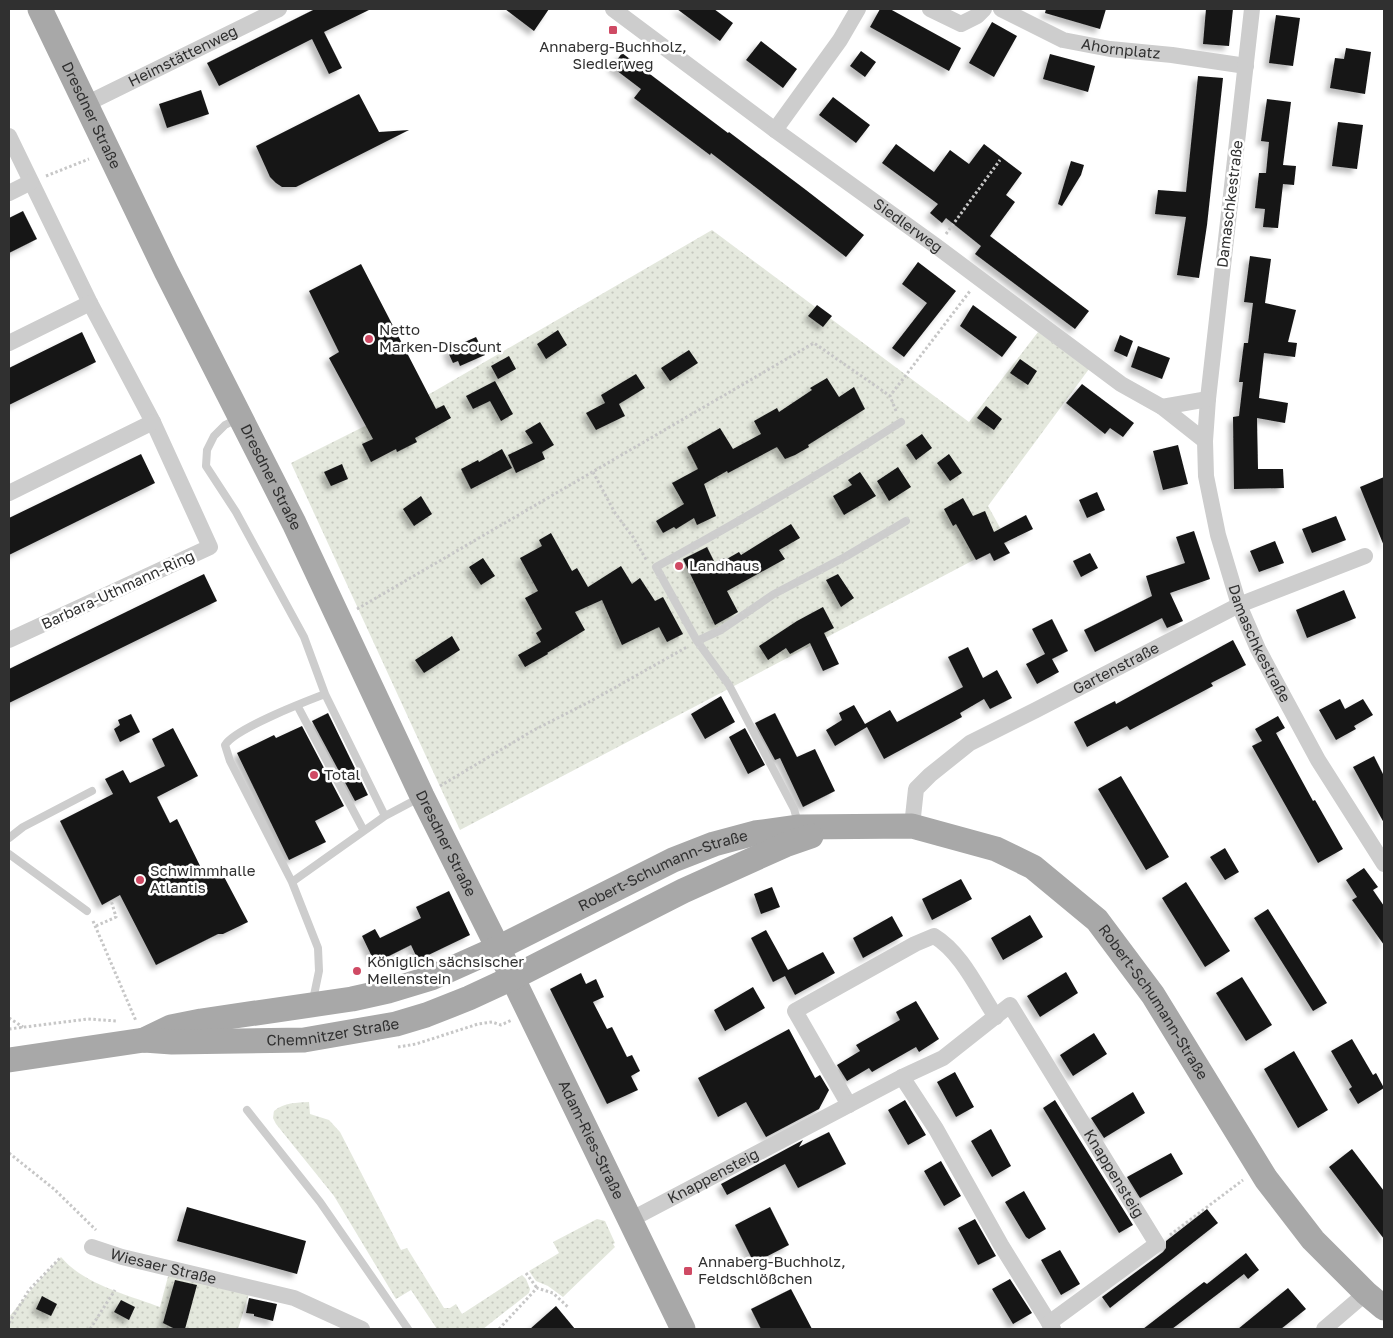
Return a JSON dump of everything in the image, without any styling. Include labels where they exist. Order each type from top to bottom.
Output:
[{"type":"main road","name":"Dresdner Straße","points":[[40,9],[166,271],[241,416],[422,796],[498,948]]},
{"type":"main road","name":"Robert-Schumann-Straße","points":[[498,948],[673,860],[714,844],[755,833],[799,827],[912,826],[996,849],[1032,867],[1097,920],[1153,995],[1259,1168],[1312,1240],[1375,1301]]},
{"type":"main road","name":"Robert-Schumann-Straße","points":[[512,978],[692,887],[785,845],[837,827]]},
{"type":"main road","name":"Adam-Ries-Straße","points":[[498,948],[683,1329]]},
{"type":"main road","name":"Chemnitzer Straße","points":[[144,1040],[172,1027],[201,1021],[312,1005],[388,991],[431,978],[498,948]]},
{"type":"main road","name":"Chemnitzer Straße","points":[[9,1060],[144,1040],[172,1042],[304,1040],[396,1024],[426,1015],[469,998],[512,978]]},
{"type":"street","name":"Heimstättenweg","points":[[86,104],[279,9]]},
{"type":"street","name":"Siedlerweg","points":[[613,9],[1121,384],[1162,407],[1205,441]]},
{"type":"street","points":[[776,130],[840,40],[858,9]]},
{"type":"street","points":[[930,9],[961,24],[977,16],[984,9]]},
{"type":"street","name":"Ahornplatz","points":[[1001,9],[1063,40],[1110,49],[1172,55],[1246,66]]},
{"type":"street","name":"Damaschkestraße","points":[[1252,9],[1208,400],[1205,441],[1206,476],[1218,535],[1239,605],[1258,649],[1318,760],[1384,864]]},
{"type":"street","name":"Barbara-Uthmann-Ring","points":[[9,136],[90,304],[153,422],[210,547],[9,640]]},
{"type":"street","points":[[9,193],[32,182]]},
{"type":"street","points":[[9,343],[90,304]]},
{"type":"street","points":[[1162,407],[1208,400]]},
{"type":"street","points":[[9,493],[153,422]]},
{"type":"street","name":"Gartenstraße","points":[[912,826],[916,789],[930,775],[970,743],[1239,605],[1365,556]]},
{"type":"street","points":[[849,1105],[795,1011],[914,944],[934,936],[946,943],[996,1017]]},
{"type":"street","name":"Knappensteig","points":[[630,1220],[902,1077],[943,1058],[1010,1005],[1157,1244]]},
{"type":"street","points":[[902,1077],[936,1129],[1001,1245],[1051,1326],[1157,1244]]},
{"type":"street","name":"Wiesaer Straße","points":[[92,1247],[122,1257],[294,1298],[362,1329]]},
{"type":"street","points":[[1324,1329],[1375,1301]]},
{"type":"lane","points":[[241,416],[225,425],[214,436],[207,450],[206,466],[236,512],[304,637],[325,694],[385,816]]},
{"type":"lane","points":[[799,827],[794,809],[729,685],[697,642],[656,567],[823,472],[901,422]]},
{"type":"lane","points":[[697,642],[721,630],[774,594],[845,557],[906,521]]},
{"type":"lane","points":[[312,1005],[319,970],[318,948],[292,882],[230,761],[225,745],[235,735],[297,705],[325,694]]},
{"type":"lane","points":[[297,705],[364,831]]},
{"type":"lane","points":[[9,838],[23,827],[92,791]]},
{"type":"lane","points":[[292,882],[385,816],[422,796]]},
{"type":"lane","points":[[9,854],[87,912]]},
{"type":"lane","points":[[248,1110],[320,1202],[408,1329]]},
{"type":"path","points":[[32,182],[108,151]]},
{"type":"path","points":[[936,246],[1000,160]]},
{"type":"path","points":[[890,396],[980,279]]},
{"type":"path","points":[[339,619],[814,343],[890,396],[901,422]]},
{"type":"path","points":[[593,472],[615,514],[633,537],[652,570],[656,567]]},
{"type":"path","points":[[422,796],[534,730],[591,701],[697,642]]},
{"type":"path","points":[[96,926],[116,917],[111,900]]},
{"type":"path","points":[[87,912],[96,926],[144,1040]]},
{"type":"path","points":[[9,1018],[23,1027]]},
{"type":"path","name":"Wiesaer Straße","points":[[9,1153],[54,1189],[99,1232],[92,1247]]},
{"type":"path","points":[[1157,1244],[1259,1168]]},
{"type":"path","points":[[9,1323],[29,1290],[61,1258]]},
{"type":"path","points":[[526,1273],[537,1288],[553,1293],[569,1308]]},
{"type":"path","points":[[499,1329],[537,1288]]},
{"type":"path","points":[[90,1329],[115,1290]]},
{"type":"shaded area","points":[[712,230],[969,422],[1038,332],[1089,369],[988,506],[1008,542],[460,830],[291,463],[433,392]]},
{"type":"shaded area","points":[[309,1102],[310,1114],[329,1120],[340,1132],[401,1250],[407,1248],[444,1308],[450,1308],[456,1304],[462,1314],[522,1275],[530,1289],[529,1293],[483,1329],[437,1329],[411,1290],[396,1299],[334,1196],[273,1118],[274,1111],[282,1106]]},
{"type":"shaded area","points":[[597,1219],[605,1221],[615,1247],[563,1297],[548,1286],[536,1281],[529,1271],[559,1253],[553,1242]]},
{"type":"shaded area","points":[[61,1257],[81,1275],[94,1282],[160,1307],[170,1269],[249,1294],[238,1329],[9,1329],[9,1317]]},
{"type":"building","points":[[315,9],[371,9],[324,32],[342,68],[329,74],[312,39],[219,86],[207,63]]},
{"type":"building","points":[[505,9],[549,9],[534,31]]},
{"type":"building","points":[[677,9],[714,9],[733,23],[720,41]]},
{"type":"building","points":[[880,9],[890,9],[961,48],[949,71],[870,27]]},
{"type":"building","points":[[1046,9],[1106,9],[1100,29],[1045,13]]},
{"type":"building","points":[[1206,9],[1233,9],[1229,46],[1203,44]]},
{"type":"building","points":[[1276,15],[1300,18],[1293,66],[1269,63]]},
{"type":"building","points":[[992,22],[1017,36],[994,77],[969,63]]},
{"type":"building","points":[[761,41],[797,69],[783,88],[746,60]]},
{"type":"building","points":[[1346,48],[1371,52],[1365,94],[1330,88],[1335,58],[1344,59]]},
{"type":"building","points":[[861,51],[876,62],[865,77],[850,66]]},
{"type":"building","points":[[622,53],[864,235],[846,257],[711,153],[710,155],[634,98],[641,89],[612,67]]},
{"type":"building","points":[[1050,54],[1095,66],[1088,92],[1043,79]]},
{"type":"building","points":[[1198,76],[1223,78],[1207,225],[1199,278],[1177,275],[1186,217],[1155,214],[1158,190],[1186,192]]},
{"type":"building","points":[[201,90],[209,114],[167,128],[159,104]]},
{"type":"building","points":[[359,94],[379,132],[409,130],[296,187],[282,187],[270,177],[256,146]]},
{"type":"building","points":[[833,97],[870,125],[856,143],[819,115]]},
{"type":"building","points":[[1267,99],[1291,102],[1283,165],[1296,166],[1294,185],[1283,184],[1278,228],[1263,227],[1265,209],[1255,208],[1259,173],[1266,173],[1269,142],[1261,141]]},
{"type":"building","points":[[1338,122],[1363,125],[1357,169],[1332,166]]},
{"type":"building","points":[[896,144],[934,172],[950,150],[969,164],[984,144],[1022,173],[1006,195],[1015,202],[990,236],[1089,311],[1075,329],[975,254],[981,246],[946,218],[942,223],[930,213],[938,204],[882,163]]},
{"type":"building","points":[[1071,161],[1084,165],[1081,175],[1062,206],[1058,204]]},
{"type":"building","points":[[23,211],[37,239],[9,253],[9,218]]},
{"type":"building","points":[[1250,256],[1271,259],[1265,303],[1296,310],[1288,342],[1297,343],[1295,357],[1264,353],[1259,398],[1288,403],[1285,423],[1257,418],[1258,469],[1283,469],[1284,488],[1234,489],[1233,417],[1239,416],[1243,382],[1239,382],[1244,343],[1248,343],[1253,303],[1244,302]]},
{"type":"building","points":[[918,262],[956,291],[904,357],[892,348],[927,303],[902,284]]},
{"type":"building","name":"Netto Marken-Discount","points":[[361,264],[436,409],[444,405],[451,418],[415,438],[417,442],[397,452],[396,449],[371,462],[362,444],[373,439],[329,358],[339,352],[309,291]]},
{"type":"building","points":[[817,305],[832,316],[823,327],[808,316]]},
{"type":"building","points":[[973,305],[1017,337],[1002,357],[960,326]]},
{"type":"building","points":[[558,330],[567,345],[546,359],[537,344]]},
{"type":"building","points":[[82,332],[96,362],[9,405],[9,368]]},
{"type":"building","points":[[1120,335],[1133,341],[1127,357],[1114,351]]},
{"type":"building","points":[[476,337],[485,355],[460,366],[458,361],[453,363],[447,350]]},
{"type":"building","points":[[1138,346],[1170,358],[1162,379],[1131,367]]},
{"type":"building","points":[[689,350],[698,363],[670,381],[661,368]]},
{"type":"building","points":[[509,356],[516,369],[498,379],[491,366]]},
{"type":"building","points":[[1020,359],[1037,371],[1028,385],[1010,373]]},
{"type":"building","points":[[636,374],[645,388],[619,404],[625,416],[596,430],[586,413],[605,403],[601,395]]},
{"type":"building","points":[[827,378],[839,397],[854,387],[865,409],[795,455],[785,459],[777,447],[704,484],[716,516],[697,525],[694,518],[676,529],[674,527],[663,533],[656,521],[684,504],[672,483],[698,469],[687,447],[720,428],[733,449],[761,434],[754,421],[777,408],[779,412],[812,390],[810,388]]},
{"type":"building","points":[[495,381],[513,414],[501,421],[490,401],[473,409],[466,396]]},
{"type":"building","points":[[1082,384],[1134,423],[1123,437],[1110,428],[1105,434],[1066,403]]},
{"type":"building","points":[[986,406],[1002,419],[994,430],[977,418]]},
{"type":"building","points":[[540,422],[554,445],[542,452],[545,459],[516,473],[508,455],[533,443],[525,431]]},
{"type":"building","points":[[922,434],[932,448],[916,460],[906,445]]},
{"type":"building","points":[[1178,445],[1188,484],[1163,490],[1153,451]]},
{"type":"building","points":[[502,449],[512,468],[471,489],[461,469],[478,460],[479,462]]},
{"type":"building","points":[[141,454],[155,483],[9,555],[9,518]]},
{"type":"building","points":[[949,454],[962,473],[950,481],[937,463]]},
{"type":"building","points":[[342,464],[348,479],[331,486],[324,472]]},
{"type":"building","points":[[898,467],[911,487],[889,501],[877,481]]},
{"type":"building","points":[[860,472],[876,496],[844,515],[833,496],[852,485],[848,480]]},
{"type":"building","points":[[1384,477],[1384,546],[1360,487]]},
{"type":"building","points":[[1097,492],[1105,510],[1087,518],[1079,500]]},
{"type":"building","points":[[421,496],[432,514],[414,526],[403,509]]},
{"type":"building","points":[[963,498],[973,516],[985,511],[994,532],[1026,515],[1033,529],[1004,543],[1010,553],[994,561],[990,553],[976,560],[956,524],[953,526],[944,509]]},
{"type":"building","points":[[1336,516],[1346,540],[1312,553],[1302,529]]},
{"type":"building","points":[[791,524],[800,538],[779,550],[785,559],[727,591],[738,612],[715,625],[683,559],[707,547],[715,563],[739,552],[741,555]]},
{"type":"building","points":[[1194,531],[1210,579],[1170,593],[1183,621],[1167,628],[1162,618],[1095,652],[1084,630],[1152,596],[1146,576],[1185,563],[1176,537]]},
{"type":"building","points":[[551,533],[572,571],[577,568],[588,587],[621,566],[632,584],[640,578],[655,601],[663,597],[683,634],[667,642],[659,627],[622,645],[602,600],[575,612],[585,630],[525,667],[518,655],[541,642],[536,633],[542,629],[525,598],[538,591],[520,558],[542,546],[539,540]]},
{"type":"building","points":[[1275,541],[1284,563],[1259,572],[1250,551]]},
{"type":"building","points":[[1090,553],[1098,568],[1081,577],[1073,561]]},
{"type":"building","points":[[483,558],[495,576],[481,585],[469,567]]},
{"type":"building","points":[[204,574],[217,601],[9,703],[9,669]]},
{"type":"building","points":[[838,574],[854,598],[841,607],[826,580]]},
{"type":"building","points":[[1344,590],[1356,618],[1307,638],[1296,610]]},
{"type":"building","points":[[823,607],[834,628],[824,633],[839,664],[823,671],[810,643],[790,654],[786,648],[768,660],[759,646],[797,621]]},
{"type":"building","points":[[1052,619],[1068,651],[1052,659],[1059,672],[1037,684],[1026,664],[1045,654],[1032,629]]},
{"type":"building","points":[[452,636],[460,650],[424,673],[415,660]]},
{"type":"building","points":[[1233,640],[1246,665],[1211,683],[1213,686],[1130,730],[1127,726],[1087,747],[1074,722],[1115,701],[1116,704]]},
{"type":"building","points":[[968,647],[983,678],[997,670],[1012,698],[990,709],[984,699],[960,713],[962,717],[884,759],[867,727],[835,746],[826,730],[842,720],[839,713],[854,705],[865,724],[890,710],[897,722],[963,687],[948,657]]},
{"type":"building","points":[[721,696],[735,722],[705,739],[691,714]]},
{"type":"building","points":[[1340,699],[1345,709],[1363,699],[1373,715],[1354,726],[1356,729],[1336,740],[1319,710]]},
{"type":"building","points":[[328,713],[368,795],[355,801],[312,721]]},
{"type":"building","points":[[775,713],[797,757],[815,749],[835,791],[803,807],[780,758],[775,760],[755,723]]},
{"type":"building","points":[[131,714],[140,732],[120,742],[114,729],[120,725],[118,720]]},
{"type":"building","points":[[1278,716],[1285,728],[1276,733],[1313,801],[1315,800],[1343,849],[1318,863],[1252,746],[1262,741],[1255,729]]},
{"type":"building","points":[[302,726],[344,806],[315,821],[326,842],[289,860],[237,753],[274,735],[276,738]]},
{"type":"building","name":"Schwimmhalle Atlantis","points":[[173,728],[198,776],[157,797],[170,823],[177,819],[206,878],[221,871],[248,922],[223,934],[218,934],[156,965],[120,895],[102,905],[60,821],[113,794],[105,779],[123,770],[130,783],[165,766],[152,739]]},
{"type":"building","points":[[745,728],[765,765],[748,774],[729,737]]},
{"type":"building","points":[[1374,756],[1384,776],[1384,823],[1353,767]]},
{"type":"building","points":[[1121,776],[1169,857],[1146,870],[1098,789]]},
{"type":"building","points":[[1225,848],[1239,872],[1225,880],[1210,857]]},
{"type":"building","points":[[1364,868],[1378,887],[1373,890],[1384,906],[1384,945],[1352,900],[1357,897],[1346,880]]},
{"type":"building","points":[[961,879],[972,899],[932,920],[922,899]]},
{"type":"building","points":[[1186,882],[1230,951],[1205,967],[1162,898]]},
{"type":"building","points":[[772,887],[780,907],[761,914],[754,894]]},
{"type":"building","points":[[449,891],[470,935],[418,960],[411,945],[375,963],[362,936],[375,929],[380,938],[421,918],[416,907]]},
{"type":"building","points":[[1268,909],[1327,1003],[1313,1011],[1254,918]]},
{"type":"building","points":[[1030,915],[1043,937],[1003,960],[991,938]]},
{"type":"building","points":[[892,916],[903,936],[863,958],[853,938]]},
{"type":"building","points":[[766,930],[788,970],[823,952],[835,973],[795,995],[785,976],[773,982],[751,938]]},
{"type":"building","points":[[1066,972],[1078,993],[1040,1017],[1027,996]]},
{"type":"building","points":[[581,973],[586,984],[596,979],[604,997],[593,1002],[607,1029],[612,1027],[627,1057],[632,1055],[640,1071],[631,1076],[638,1090],[607,1104],[550,989]]},
{"type":"building","points":[[1242,977],[1272,1025],[1246,1041],[1216,993]]},
{"type":"building","points":[[753,987],[765,1008],[725,1031],[714,1010]]},
{"type":"building","points":[[916,1001],[939,1039],[919,1052],[916,1047],[872,1072],[869,1068],[847,1081],[837,1065],[860,1051],[856,1045],[900,1020],[896,1012]]},
{"type":"building","points":[[789,1029],[815,1078],[820,1075],[829,1090],[819,1109],[766,1137],[746,1102],[718,1117],[698,1078]]},
{"type":"building","points":[[1094,1033],[1107,1054],[1073,1076],[1060,1055]]},
{"type":"building","points":[[1352,1039],[1373,1075],[1376,1073],[1384,1088],[1358,1104],[1349,1089],[1352,1087],[1331,1051]]},
{"type":"building","points":[[1294,1051],[1328,1110],[1298,1128],[1264,1069]]},
{"type":"building","points":[[955,1072],[974,1107],[956,1117],[937,1082]]},
{"type":"building","points":[[1133,1092],[1145,1113],[1104,1138],[1091,1118]]},
{"type":"building","points":[[905,1100],[926,1135],[908,1145],[888,1110]]},
{"type":"building","points":[[1055,1100],[1133,1225],[1119,1233],[1043,1108]]},
{"type":"building","points":[[991,1129],[1011,1166],[992,1177],[971,1141]]},
{"type":"building","points":[[829,1132],[846,1164],[798,1188],[785,1164],[727,1195],[721,1184],[803,1140],[799,1147]]},
{"type":"building","points":[[1352,1149],[1384,1191],[1384,1239],[1329,1167]]},
{"type":"building","points":[[1171,1153],[1183,1174],[1140,1198],[1127,1177]]},
{"type":"building","points":[[941,1161],[961,1196],[944,1206],[924,1171]]},
{"type":"building","points":[[1024,1191],[1046,1229],[1029,1239],[1005,1202]]},
{"type":"building","points":[[187,1207],[306,1241],[297,1274],[177,1241]]},
{"type":"building","points":[[770,1207],[789,1245],[754,1263],[735,1225]]},
{"type":"building","points":[[1207,1209],[1218,1223],[1110,1308],[1102,1297],[1163,1252],[1166,1248],[1166,1241]]},
{"type":"building","points":[[975,1219],[996,1256],[978,1265],[958,1228]]},
{"type":"building","points":[[1060,1250],[1080,1284],[1061,1295],[1041,1260]]},
{"type":"building","points":[[1246,1253],[1259,1270],[1248,1279],[1244,1274],[1172,1329],[1143,1329],[1204,1282],[1207,1284]]},
{"type":"building","points":[[1010,1279],[1032,1313],[1013,1324],[992,1289]]},
{"type":"building","points":[[175,1280],[197,1285],[185,1329],[175,1329],[163,1323]]},
{"type":"building","points":[[1288,1288],[1306,1309],[1281,1329],[1238,1329]]},
{"type":"building","points":[[791,1289],[812,1329],[761,1329],[751,1309]]},
{"type":"building","points":[[42,1296],[57,1304],[51,1316],[36,1309]]},
{"type":"building","points":[[249,1298],[277,1304],[273,1321],[246,1313]]},
{"type":"building","points":[[121,1300],[135,1307],[129,1320],[114,1312]]},
{"type":"building","points":[[556,1306],[575,1329],[530,1329]]},
{"type":"place","name":"Annaberg-Buchholz, Siedlerweg","points":[[613,30]]},
{"type":"place","name":"Netto Marken-Discount","points":[[369,339]]},
{"type":"place","name":"Landhaus","points":[[679,566]]},
{"type":"place","name":"Total","points":[[314,775]]},
{"type":"place","name":"Schwimmhalle Atlantis","points":[[140,880]]},
{"type":"place","name":"Königlich sächsischer Meilenstein","points":[[357,971]]},
{"type":"place","name":"Annaberg-Buchholz, Feldschlößchen","points":[[688,1271]]}]
